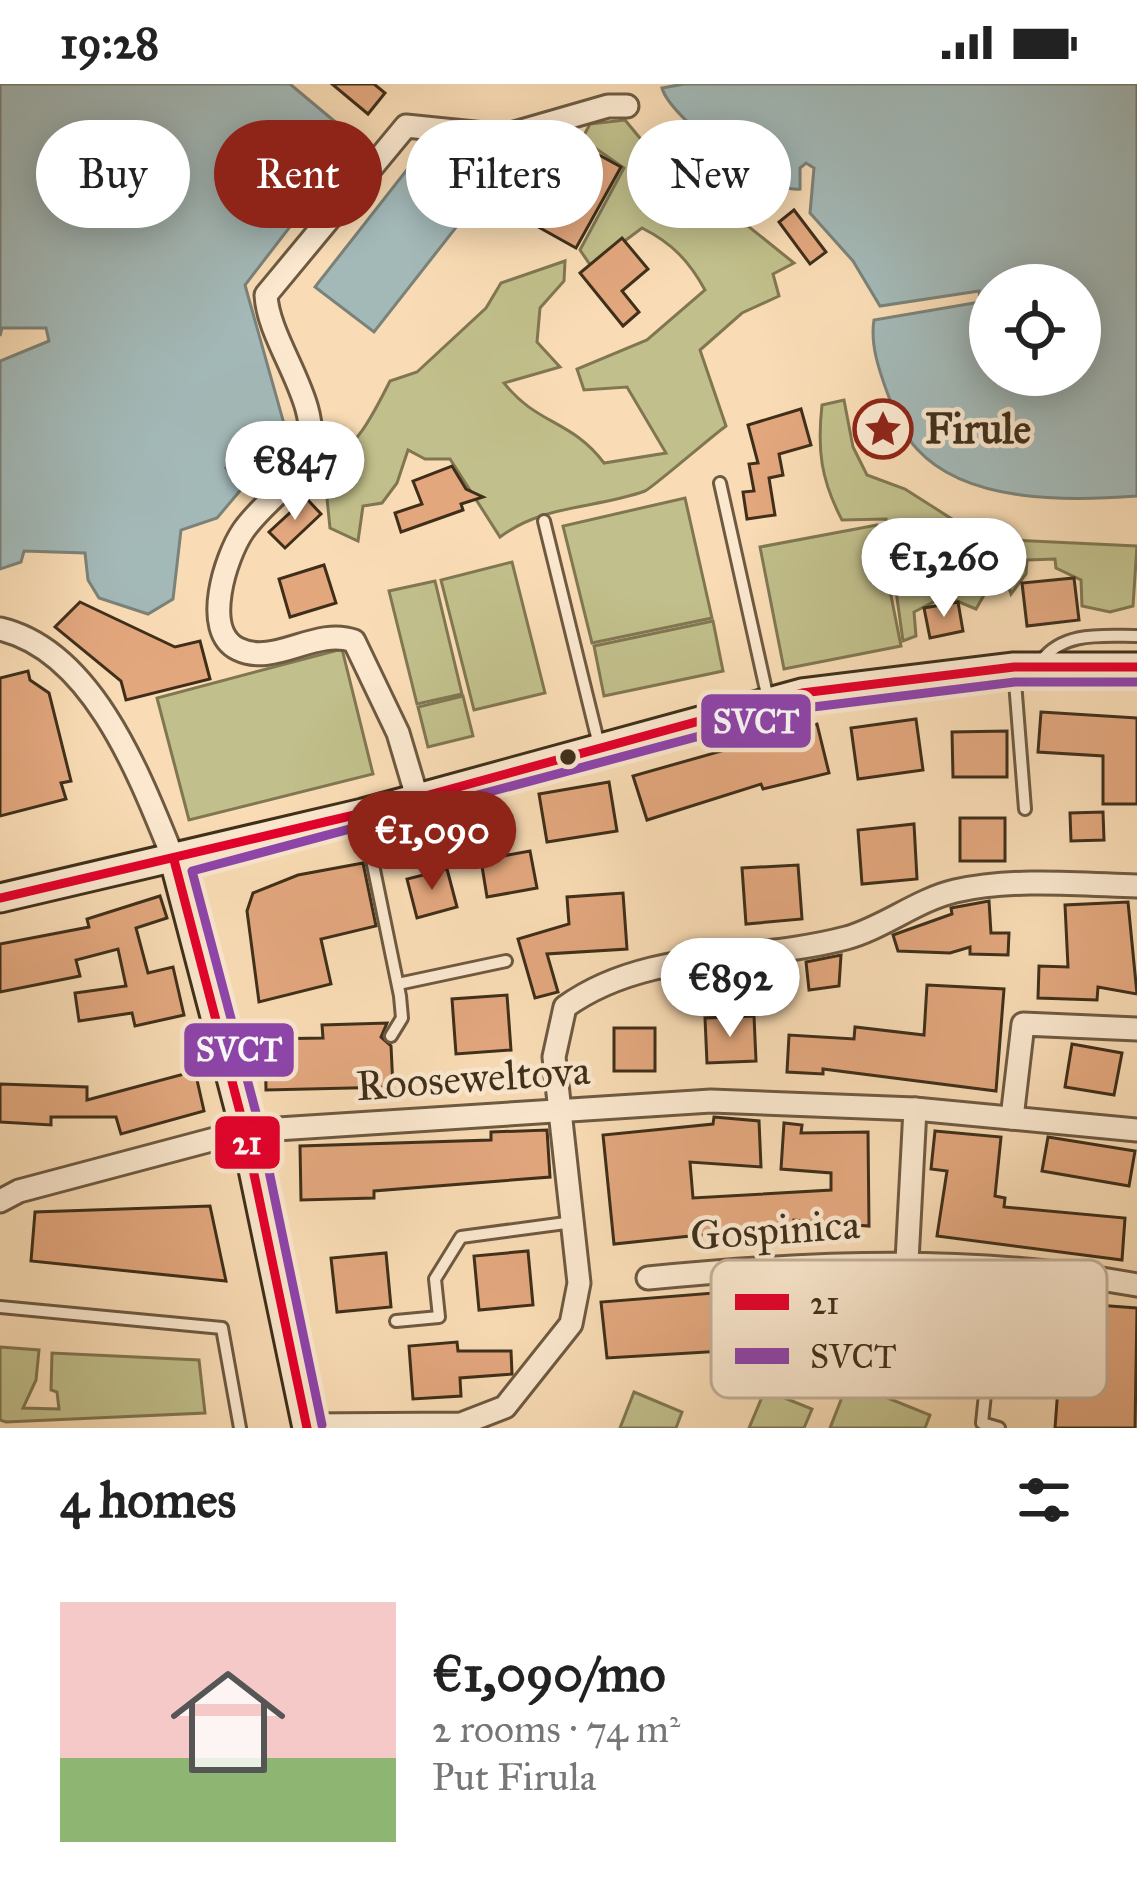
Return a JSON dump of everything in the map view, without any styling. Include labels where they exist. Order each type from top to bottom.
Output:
[{"type":"street","points":[[417,797],[398,733],[354,640],[336,634],[264,654],[236,648],[222,634],[218,616],[232,549],[246,526],[298,475],[310,446],[300,385],[274,333],[266,295],[406,126],[504,136],[608,106],[627,106]]},
{"type":"street","points":[[0,629],[52,653],[96,699],[174,860],[245,1131],[307,1427],[451,1426],[505,1406],[571,1324],[579,1283],[554,1057],[565,1007],[599,983],[684,962],[847,938],[952,892],[1028,883],[1137,886]]},
{"type":"street","points":[[0,898],[363,813],[769,702],[926,675],[1137,667]]},
{"type":"street","points":[[1012,1118],[1023,1024],[1137,1029]]},
{"type":"street","name":"Rooseweltova","points":[[0,1201],[19,1191],[245,1131],[421,1123],[561,1109],[711,1101],[915,1109],[1137,1130]]},
{"type":"street","name":"Gospinica","points":[[907,1260],[915,1109]]},
{"type":"street","name":"Gospinica","points":[[648,1278],[711,1272]]},
{"type":"street","name":"Gospinica","points":[[1107,1282],[1137,1285]]},
{"type":"lane","points":[[720,483],[769,702]]},
{"type":"lane","points":[[544,521],[599,748]]},
{"type":"lane","points":[[1025,809],[1025,668],[1055,646],[1085,636],[1137,636]]},
{"type":"lane","points":[[363,813],[398,985],[401,1018],[391,1036]]},
{"type":"lane","points":[[398,985],[506,962]]},
{"type":"lane","points":[[396,1321],[439,1317],[435,1279],[461,1237],[573,1222]]},
{"type":"lane","points":[[0,1307],[222,1328],[240,1428]]},
{"type":"lane","points":[[988,1398],[982,1423],[999,1428]]},
{"type":"shaded area","points":[[0,84],[290,84],[333,120],[214,120],[214,228],[289,228],[245,285],[288,438],[250,480],[231,464],[226,468],[244,486],[217,518],[181,530],[173,599],[148,614],[99,598],[88,580],[85,553],[24,551],[21,562],[0,569],[0,361],[49,341],[46,328],[2,328],[0,336]]},
{"type":"shaded area","points":[[684,84],[1137,84],[1137,496],[1021,495],[963,480],[938,467],[917,449],[899,422],[874,348],[874,320],[969,304],[969,396],[1101,396],[1101,264],[969,264],[969,293],[880,306],[853,261],[810,213],[814,168],[806,163],[800,168],[800,189],[791,188],[791,120],[686,120],[662,88]]},
{"type":"shaded area","points":[[627,122],[627,228],[642,228],[591,266],[580,250],[592,228],[603,228],[603,207],[624,168],[603,154],[603,123]]},
{"type":"shaded area","points":[[406,171],[406,228],[455,228],[374,332],[315,287],[361,228],[382,228],[382,201]]},
{"type":"shaded area","points":[[642,228],[750,228],[794,263],[773,274],[779,296],[742,313],[700,350],[726,426],[645,491],[534,518],[500,537],[450,459],[425,459],[408,450],[397,483],[382,503],[363,506],[358,541],[330,528],[324,469],[355,441],[390,381],[417,372],[486,308],[501,283],[565,261],[564,281],[540,308],[537,342],[560,367],[504,383],[529,407],[580,438],[604,463],[666,453],[627,387],[584,390],[577,369],[647,340],[705,290],[693,270]]},
{"type":"shaded area","points":[[844,400],[853,447],[867,475],[905,489],[963,526],[1013,540],[1137,546],[1133,606],[1110,612],[1082,606],[1081,580],[1056,568],[1055,559],[1027,560],[1026,574],[1011,594],[1000,562],[978,570],[988,588],[976,609],[945,596],[914,612],[916,636],[903,641],[886,519],[842,520],[825,478],[822,405]]},
{"type":"shaded area","points":[[685,498],[712,618],[592,643],[563,526]]},
{"type":"shaded area","points":[[877,525],[901,646],[784,669],[760,547]]},
{"type":"shaded area","points":[[512,562],[545,693],[474,710],[441,580]]},
{"type":"shaded area","points":[[435,581],[462,694],[417,704],[389,591]]},
{"type":"shaded area","points":[[713,621],[723,671],[604,696],[594,646]]},
{"type":"shaded area","points":[[342,649],[373,774],[189,820],[157,698]]},
{"type":"shaded area","points":[[463,696],[473,736],[428,747],[418,707]]},
{"type":"shaded area","points":[[0,1347],[39,1350],[36,1380],[23,1408],[59,1409],[57,1392],[51,1390],[52,1353],[199,1360],[205,1413],[6,1422],[0,1420]]},
{"type":"shaded area","points":[[634,1392],[682,1412],[676,1428],[620,1428]]},
{"type":"shaded area","points":[[762,1398],[785,1398],[812,1409],[804,1428],[749,1428]]},
{"type":"shaded area","points":[[842,1398],[888,1398],[930,1415],[925,1428],[830,1428]]},
{"type":"building","points":[[332,84],[374,84],[385,93],[368,114]]},
{"type":"building","points":[[603,157],[621,167],[603,199]]},
{"type":"building","points":[[794,210],[826,252],[810,264],[783,228],[791,228]]},
{"type":"building","points":[[540,228],[587,228],[576,248]]},
{"type":"building","points":[[622,238],[648,269],[622,291],[639,312],[623,326],[580,273]]},
{"type":"building","points":[[801,409],[811,445],[779,454],[783,475],[769,478],[775,515],[747,519],[743,492],[754,491],[749,464],[758,463],[748,425]]},
{"type":"building","points":[[452,466],[466,489],[483,497],[461,504],[463,510],[401,532],[395,513],[422,504],[413,481]]},
{"type":"building","points":[[306,498],[321,514],[285,548],[269,532]]},
{"type":"building","points":[[324,565],[336,603],[290,617],[279,579]]},
{"type":"building","points":[[1074,578],[1079,620],[1027,626],[1022,583]]},
{"type":"building","points":[[80,602],[175,647],[200,641],[210,679],[126,700],[121,681],[55,627]]},
{"type":"building","points":[[958,602],[963,631],[930,638],[924,608]]},
{"type":"building","points":[[28,671],[30,680],[49,693],[71,781],[61,783],[66,799],[0,816],[0,678]]},
{"type":"building","points":[[1041,712],[1137,718],[1137,804],[1103,804],[1103,756],[1038,752]]},
{"type":"building","points":[[916,719],[923,770],[858,779],[851,728]]},
{"type":"building","points":[[817,724],[829,773],[763,789],[761,784],[647,820],[633,776]]},
{"type":"building","points":[[1007,731],[1007,777],[953,777],[952,732]]},
{"type":"building","points":[[609,782],[617,831],[547,842],[539,794]]},
{"type":"building","points":[[1103,812],[1104,840],[1071,841],[1070,813]]},
{"type":"building","points":[[490,818],[497,857],[530,851],[537,888],[487,897],[481,860],[463,863],[456,824]]},
{"type":"building","points":[[960,818],[1005,818],[1005,861],[960,861]]},
{"type":"building","points":[[914,824],[917,879],[862,884],[858,830]]},
{"type":"building","points":[[363,863],[376,926],[321,939],[331,984],[259,1002],[247,911],[253,893],[298,875]]},
{"type":"building","points":[[798,865],[802,919],[746,924],[742,868]]},
{"type":"building","points":[[447,869],[457,907],[417,918],[407,879]]},
{"type":"building","points":[[623,893],[627,949],[547,954],[558,992],[535,998],[518,939],[569,924],[567,897]]},
{"type":"building","points":[[160,896],[167,918],[136,928],[148,973],[173,967],[184,1015],[135,1026],[132,1013],[79,1021],[75,993],[126,986],[118,949],[76,960],[80,976],[0,992],[0,944],[89,927],[87,919]]},
{"type":"building","points":[[989,901],[991,933],[1009,933],[1008,955],[970,954],[970,947],[950,953],[898,951],[893,935],[952,914],[951,908]]},
{"type":"building","points":[[1128,902],[1137,994],[1098,987],[1097,1000],[1038,998],[1039,966],[1068,967],[1065,905]]},
{"type":"building","points":[[841,955],[839,986],[809,990],[806,962]]},
{"type":"building","points":[[927,985],[1004,989],[996,1091],[823,1069],[823,1074],[787,1072],[789,1035],[854,1039],[855,1027],[924,1035]]},
{"type":"building","points":[[507,995],[511,1050],[456,1054],[452,999]]},
{"type":"building","points":[[754,1016],[756,1061],[707,1063],[705,1018]]},
{"type":"building","points":[[387,1023],[381,1037],[391,1046],[393,1087],[266,1090],[265,1039],[323,1038],[322,1025]]},
{"type":"building","points":[[614,1028],[655,1028],[655,1071],[614,1071]]},
{"type":"building","points":[[1072,1044],[1122,1053],[1114,1095],[1065,1087]]},
{"type":"building","points":[[195,1071],[204,1111],[121,1134],[116,1117],[51,1117],[51,1125],[0,1122],[0,1084],[87,1087],[87,1100]]},
{"type":"building","points":[[714,1117],[759,1121],[761,1167],[690,1162],[693,1198],[831,1190],[831,1173],[781,1169],[784,1123],[802,1125],[801,1133],[868,1132],[869,1226],[794,1220],[794,1225],[614,1244],[603,1135],[713,1124]]},
{"type":"building","points":[[547,1130],[550,1177],[374,1191],[374,1198],[301,1200],[300,1146],[491,1140],[491,1132]]},
{"type":"building","points":[[935,1131],[1001,1137],[995,1196],[1005,1198],[1004,1207],[1125,1218],[1122,1260],[937,1236],[947,1171],[931,1169]]},
{"type":"building","points":[[1048,1137],[1135,1151],[1129,1186],[1042,1171]]},
{"type":"building","points":[[210,1206],[226,1281],[31,1261],[35,1212]]},
{"type":"building","points":[[528,1251],[533,1305],[479,1310],[474,1256]]},
{"type":"building","points":[[386,1253],[391,1307],[337,1312],[331,1258]]},
{"type":"building","points":[[711,1293],[711,1352],[607,1358],[601,1302]]},
{"type":"building","points":[[1107,1306],[1137,1308],[1135,1428],[1055,1428],[1057,1398],[1107,1398]]},
{"type":"building","points":[[457,1342],[458,1351],[511,1351],[512,1374],[460,1378],[461,1396],[413,1399],[409,1346]]},
{"type":"transit line","name":"21","points":[[0,898],[363,813],[802,693],[1014,667],[1137,667]]},
{"type":"transit line","name":"SVCT","points":[[322,1425],[260,1128],[192,871],[805,708],[1015,682],[1137,682]]},
{"type":"transit line","name":"21","points":[[174,860],[245,1131],[307,1428]]},
{"type":"place","name":"Firule","points":[[883,429]]}]
